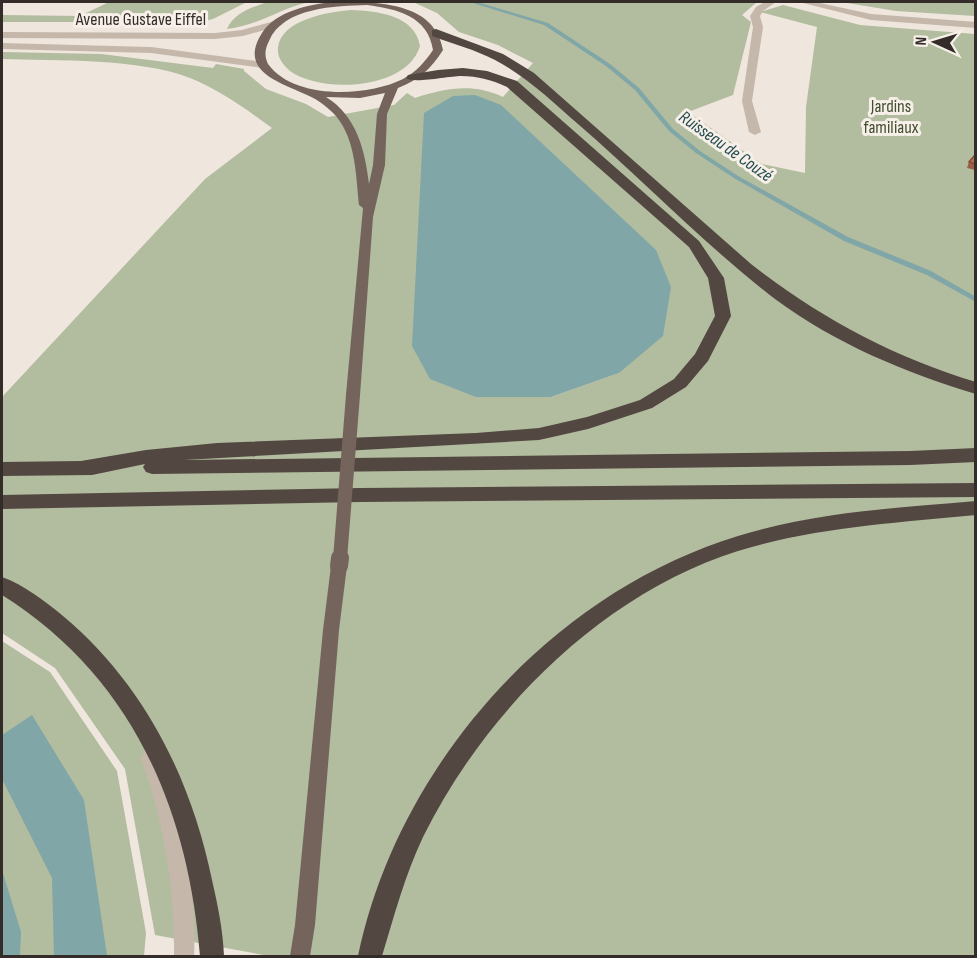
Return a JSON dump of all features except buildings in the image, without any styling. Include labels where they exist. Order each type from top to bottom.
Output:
[{"type":"highway","points":[[436,33],[499,57],[530,76],[621,154],[746,267],[782,296],[830,326],[885,355],[975,388]]},
{"type":"highway","points":[[81,468],[146,457],[217,450],[454,440],[538,434],[588,423],[646,404],[681,383],[702,357],[723,316],[716,278],[706,260],[693,244],[512,84],[493,76],[469,71],[437,73],[412,78]]},
{"type":"highway","points":[[2,469],[910,458],[975,455]]},
{"type":"highway","points":[[2,502],[372,495],[975,490]]},
{"type":"highway","points":[[370,957],[392,883],[431,799],[468,740],[511,687],[565,637],[620,598],[685,563],[730,547],[838,520],[975,508]]},
{"type":"highway","points":[[2,585],[39,608],[78,641],[107,672],[161,754],[191,833],[209,920],[212,957]]},
{"type":"main road","points":[[307,91],[354,94],[393,87],[424,71],[436,56],[438,43],[436,33],[417,16],[378,2],[328,3],[296,13],[278,23],[265,36],[261,44],[260,58],[263,66],[277,79],[307,91],[332,105],[351,128],[358,152],[367,217]]},
{"type":"main road","points":[[300,957],[339,566],[367,217],[378,165],[382,114],[389,92],[393,87]]},
{"type":"main road","points":[[305,925],[305,957]]},
{"type":"street","points":[[755,132],[747,101],[758,27],[755,16],[759,9],[771,2]]},
{"type":"street","points":[[804,2],[871,17],[975,25]]},
{"type":"street","name":"Avenue Gustave Eiffel","points":[[2,35],[215,36],[243,33],[278,23]]},
{"type":"street","name":"Avenue Gustave Eiffel","points":[[2,46],[151,50],[263,66]]},
{"type":"street","points":[[117,687],[155,772],[166,814],[180,892],[184,957]]},
{"type":"green space","points":[[109,2],[247,2],[213,19],[201,22],[2,22],[2,15],[80,16]]},
{"type":"green space","points":[[267,2],[309,2],[249,24],[227,29],[239,15]]},
{"type":"green space","name":"Jardins familiaux","points":[[413,2],[757,2],[742,15],[751,22],[733,95],[688,112],[762,164],[805,173],[806,107],[817,27],[760,12],[783,5],[860,25],[975,34],[975,956],[269,956],[155,935],[125,769],[55,668],[2,633],[2,397],[205,179],[272,128],[212,88],[170,72],[98,62],[2,59],[2,52],[101,54],[213,68],[216,64],[244,69],[266,89],[306,104],[328,117],[394,105],[407,93],[415,98],[459,88],[481,90],[503,97],[533,63],[498,45],[459,32],[437,13]],"holes":[[[619,373],[551,397],[476,397]]]},
{"type":"green space","points":[[841,2],[975,2],[975,16],[896,11]]},
{"type":"green space","points":[[351,10],[383,14],[403,21],[411,27],[420,46],[412,61],[399,72],[382,79],[362,84],[342,85],[304,78],[285,66],[278,48],[281,38],[288,30],[319,15]]},
{"type":"green space","points":[[2,641],[50,672],[117,771],[146,933],[144,956],[2,956]]},
{"type":"water","points":[[475,95],[501,105],[656,250],[671,287],[663,336],[619,373],[551,397],[476,397],[430,379],[412,346],[424,113],[453,96]]},
{"type":"water","points":[[32,715],[84,800],[107,956],[54,956],[52,878],[2,779],[2,735]]},
{"type":"water","points":[[2,870],[21,932],[20,956],[2,956]]},
{"type":"waterway","name":"Ruisseau de Couzé","points":[[473,2],[546,24],[608,65],[637,89],[671,130],[698,152],[736,177],[846,239],[929,273],[976,300]]}]
